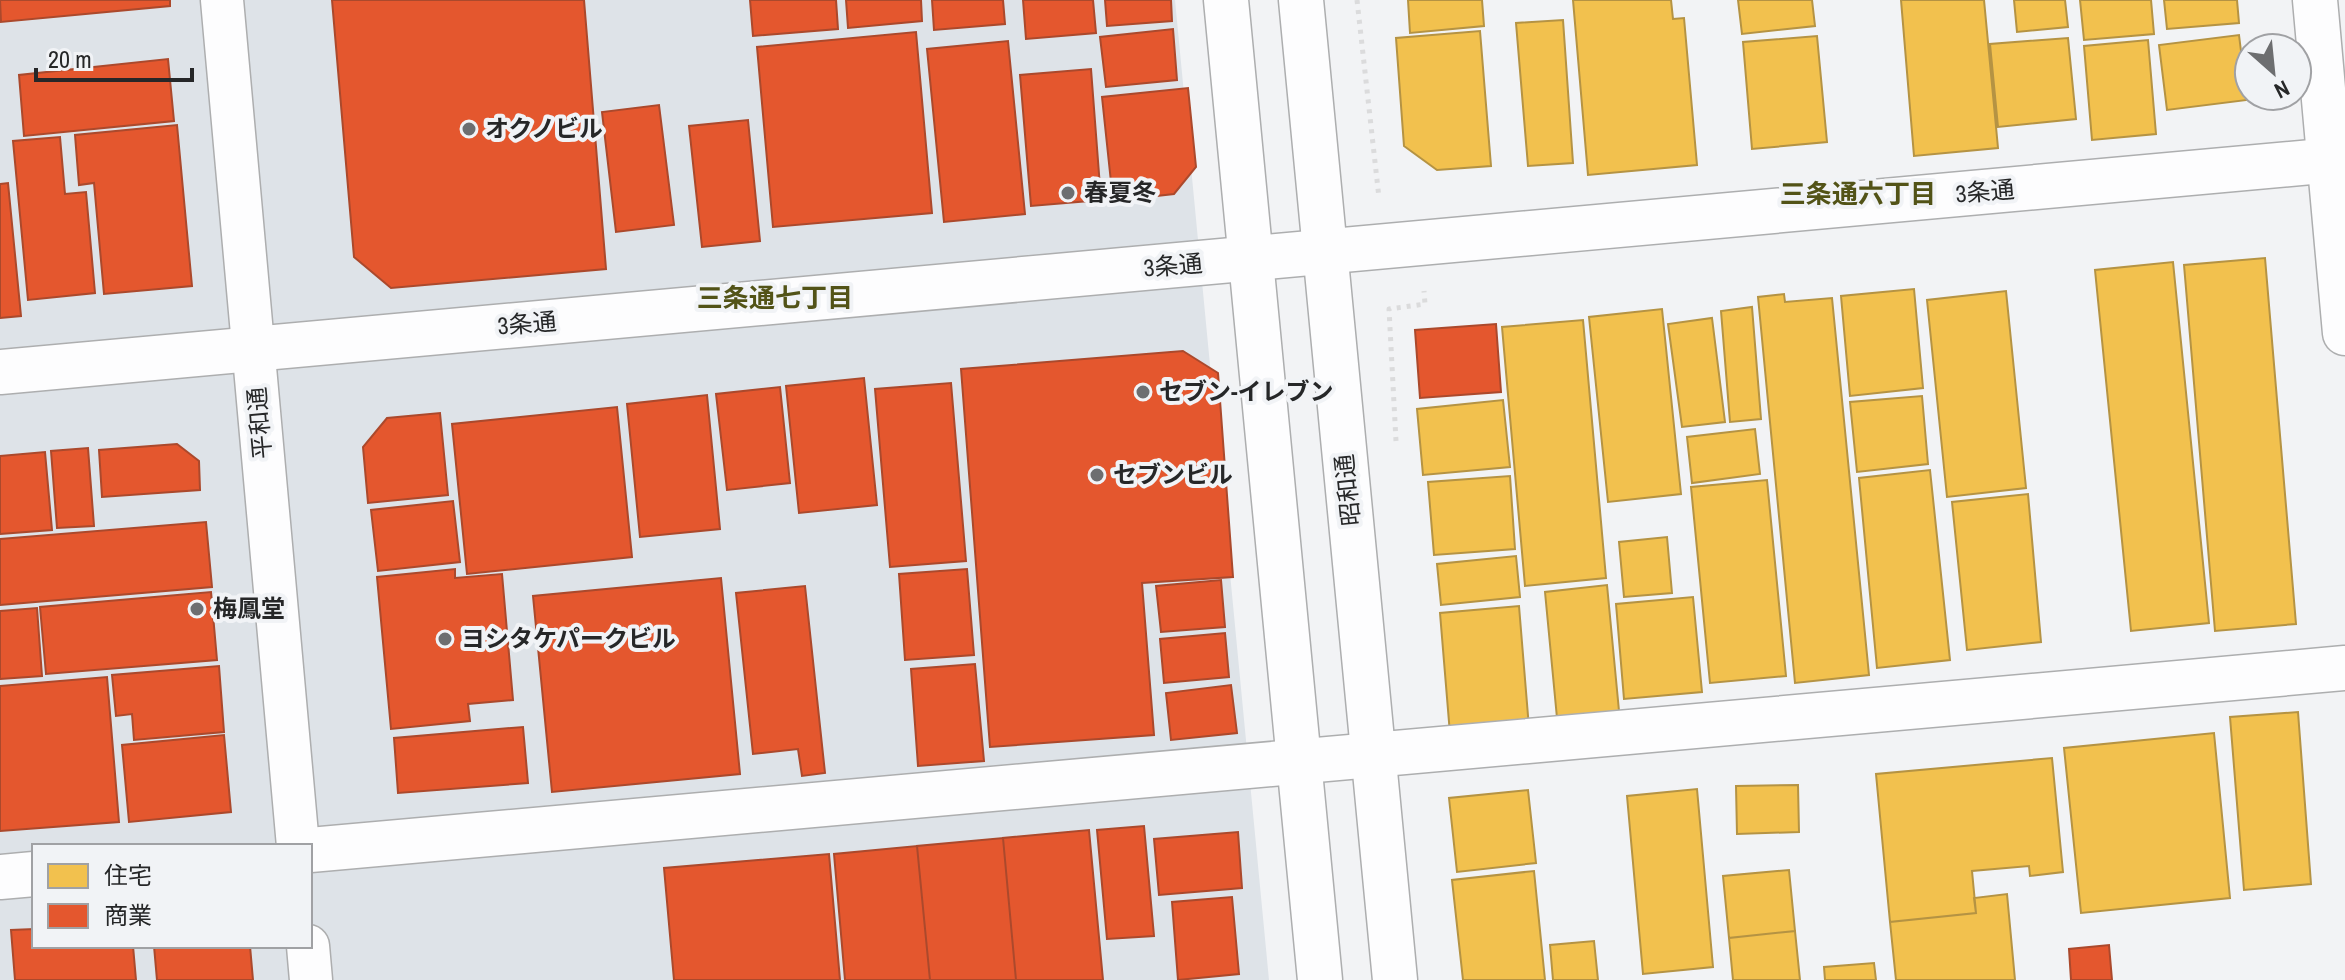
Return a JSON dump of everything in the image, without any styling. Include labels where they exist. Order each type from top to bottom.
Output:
[{"type":"street","name":"平和通","points":[[222,0],[298,844]]},
{"type":"street","points":[[1226,0],[1320,980]]},
{"type":"street","name":"昭和通","points":[[1301,0],[1395,980]]},
{"type":"street","points":[[2315,0],[2336,160],[2345,333]]},
{"type":"street","name":"3条通","points":[[0,372],[2336,160]]},
{"type":"street","points":[[312,850],[2345,668]]},
{"type":"street","points":[[0,877],[32,874]]},
{"type":"street","points":[[308,948],[311,980]]},
{"type":"path","points":[[1357,0],[1373,144]]},
{"type":"shaded area","points":[[0,0],[1175,0],[1269,980],[0,980]]},
{"type":"building: 住宅","points":[[1408,0],[1482,0],[1484,26],[1410,33]]},
{"type":"building: 住宅","points":[[1573,0],[1671,0],[1673,19],[1684,18],[1697,165],[1588,175]]},
{"type":"building: 住宅","points":[[1738,0],[1812,0],[1815,26],[1742,34]]},
{"type":"building: 住宅","points":[[1901,0],[1984,0],[1998,148],[1914,156]]},
{"type":"building: 住宅","points":[[2014,0],[2065,0],[2068,27],[2017,32]]},
{"type":"building: 住宅","points":[[2080,0],[2151,0],[2154,34],[2084,40]]},
{"type":"building: 住宅","points":[[2164,0],[2237,0],[2239,23],[2167,29]]},
{"type":"building: 住宅","points":[[1563,20],[1573,163],[1528,166],[1516,23]]},
{"type":"building: 住宅","points":[[1480,31],[1491,166],[1437,170],[1404,146],[1396,38]]},
{"type":"building: 住宅","points":[[1817,36],[1827,142],[1752,149],[1743,42]]},
{"type":"building: 住宅","points":[[2233,36],[2233,102],[2167,110],[2159,45]]},
{"type":"building: 住宅","points":[[2068,38],[2076,119],[1998,127],[1990,44]]},
{"type":"building: 住宅","points":[[2148,40],[2156,134],[2092,140],[2084,46]]},
{"type":"building: 住宅","points":[[2265,258],[2296,624],[2215,631],[2184,265]]},
{"type":"building: 住宅","points":[[2173,262],[2209,623],[2131,631],[2095,270]]},
{"type":"building: 住宅","points":[[1914,289],[1923,388],[1850,396],[1841,296]]},
{"type":"building: 住宅","points":[[2006,291],[2026,488],[1947,497],[1927,300]]},
{"type":"building: 住宅","points":[[1784,294],[1785,302],[1832,298],[1869,675],[1795,683],[1758,297]]},
{"type":"building: 住宅","points":[[1752,307],[1761,419],[1730,422],[1721,311]]},
{"type":"building: 住宅","points":[[1662,309],[1681,494],[1608,502],[1589,317]]},
{"type":"building: 住宅","points":[[1712,318],[1725,422],[1682,427],[1668,324]]},
{"type":"building: 住宅","points":[[1583,320],[1606,578],[1525,586],[1502,327]]},
{"type":"building: 住宅","points":[[1922,396],[1928,464],[1857,472],[1850,402]]},
{"type":"building: 住宅","points":[[1503,400],[1510,467],[1423,475],[1417,409]]},
{"type":"building: 住宅","points":[[1755,429],[1760,474],[1692,483],[1687,437]]},
{"type":"building: 住宅","points":[[1930,470],[1950,660],[1877,668],[1859,478]]},
{"type":"building: 住宅","points":[[1510,476],[1515,549],[1434,555],[1428,482]]},
{"type":"building: 住宅","points":[[1767,480],[1786,676],[1710,683],[1691,487]]},
{"type":"building: 住宅","points":[[2028,494],[2041,642],[1967,650],[1952,502]]},
{"type":"building: 住宅","points":[[1667,537],[1672,593],[1624,597],[1619,542]]},
{"type":"building: 住宅","points":[[1516,556],[1520,597],[1441,605],[1437,564]]},
{"type":"building: 住宅","points":[[1607,585],[1619,711],[1557,718],[1545,592]]},
{"type":"building: 住宅","points":[[1693,597],[1702,692],[1624,699],[1616,604]]},
{"type":"building: 住宅","points":[[1519,606],[1529,728],[1450,734],[1440,613]]},
{"type":"building: 住宅","points":[[2298,712],[2311,884],[2244,890],[2230,717]]},
{"type":"building: 住宅","points":[[2214,733],[2230,898],[2081,913],[2064,748]]},
{"type":"building: 住宅","points":[[2052,758],[2063,872],[2030,876],[2029,866],[1972,871],[1976,913],[1890,922],[1876,774]]},
{"type":"building: 住宅","points":[[1798,785],[1799,832],[1737,834],[1736,786]]},
{"type":"building: 住宅","points":[[1697,789],[1713,967],[1643,974],[1627,796]]},
{"type":"building: 住宅","points":[[1528,790],[1536,863],[1457,872],[1449,798]]},
{"type":"building: 住宅","points":[[1789,870],[1795,931],[1729,938],[1723,876]]},
{"type":"building: 住宅","points":[[1534,871],[1545,980],[1463,980],[1452,880]]},
{"type":"building: 住宅","points":[[2007,894],[2015,980],[1896,980],[1890,922],[1976,913],[1974,898]]},
{"type":"building: 住宅","points":[[1795,931],[1800,980],[1733,980],[1729,938]]},
{"type":"building: 住宅","points":[[1594,941],[1598,980],[1553,980],[1550,945]]},
{"type":"building: 住宅","points":[[1874,963],[1876,980],[1825,980],[1824,967]]},
{"type":"building: 商業","points":[[0,0],[170,0],[170,6],[1,22]]},
{"type":"building: 商業","name":"オクノビル","points":[[332,0],[584,0],[606,269],[391,288],[354,257]]},
{"type":"building: 商業","points":[[750,0],[836,0],[838,29],[753,36]]},
{"type":"building: 商業","points":[[846,0],[921,0],[922,21],[848,28]]},
{"type":"building: 商業","points":[[932,0],[1003,0],[1005,24],[934,30]]},
{"type":"building: 商業","points":[[1023,0],[1093,0],[1096,33],[1026,39]]},
{"type":"building: 商業","points":[[1105,0],[1171,0],[1172,21],[1107,26]]},
{"type":"building: 商業","points":[[1173,29],[1177,80],[1106,87],[1100,37]]},
{"type":"building: 商業","points":[[916,32],[932,213],[773,227],[757,47]]},
{"type":"building: 商業","points":[[1008,41],[1025,214],[944,222],[927,49]]},
{"type":"building: 商業","points":[[168,59],[174,121],[24,136],[19,75]]},
{"type":"building: 商業","points":[[1091,69],[1101,200],[1031,206],[1020,75]]},
{"type":"building: 商業","points":[[1188,88],[1196,167],[1174,194],[1113,201],[1102,97]]},
{"type":"building: 商業","points":[[659,105],[674,225],[616,232],[602,112]]},
{"type":"building: 商業","points":[[748,120],[760,241],[702,247],[689,126]]},
{"type":"building: 商業","points":[[177,125],[192,286],[104,294],[94,183],[79,185],[75,135]]},
{"type":"building: 商業","points":[[60,137],[65,194],[86,192],[95,293],[28,300],[13,141]]},
{"type":"building: 商業","points":[[8,183],[21,316],[0,318],[0,184]]},
{"type":"building: 商業","points":[[1496,324],[1501,392],[1420,398],[1415,330]]},
{"type":"building: 商業","name":"セブンビル","points":[[1183,351],[1218,373],[1233,577],[1142,583],[1154,735],[990,747],[961,369]]},
{"type":"building: 商業","points":[[864,378],[877,505],[799,513],[786,386]]},
{"type":"building: 商業","points":[[951,383],[966,561],[890,567],[875,389]]},
{"type":"building: 商業","points":[[780,387],[790,483],[727,490],[716,394]]},
{"type":"building: 商業","points":[[707,395],[720,529],[640,537],[627,404]]},
{"type":"building: 商業","points":[[617,407],[632,557],[467,574],[452,424]]},
{"type":"building: 商業","points":[[440,413],[448,495],[368,503],[363,447],[387,418]]},
{"type":"building: 商業","points":[[177,444],[199,461],[200,490],[102,497],[99,450]]},
{"type":"building: 商業","points":[[88,448],[94,526],[57,528],[51,451]]},
{"type":"building: 商業","points":[[45,452],[52,530],[0,534],[0,456]]},
{"type":"building: 商業","points":[[453,501],[460,562],[378,571],[371,510]]},
{"type":"building: 商業","points":[[206,522],[212,587],[0,605],[0,539]]},
{"type":"building: 商業","name":"ヨシタケパークビル","points":[[455,569],[455,578],[502,574],[513,700],[468,704],[470,721],[391,729],[377,577]]},
{"type":"building: 商業","points":[[967,569],[974,655],[905,660],[899,574]]},
{"type":"building: 商業","points":[[721,578],[740,774],[552,792],[533,596]]},
{"type":"building: 商業","points":[[1221,580],[1225,627],[1161,632],[1156,586]]},
{"type":"building: 商業","points":[[805,586],[825,773],[802,776],[798,749],[753,754],[736,593]]},
{"type":"building: 商業","points":[[211,592],[217,660],[46,674],[40,607]]},
{"type":"building: 商業","points":[[37,608],[42,676],[0,679],[0,611]]},
{"type":"building: 商業","points":[[1225,633],[1229,677],[1164,683],[1160,639]]},
{"type":"building: 商業","points":[[975,664],[984,761],[918,766],[911,669]]},
{"type":"building: 商業","points":[[219,666],[224,732],[134,740],[132,714],[116,716],[112,675]]},
{"type":"building: 商業","points":[[107,677],[119,822],[0,831],[0,686]]},
{"type":"building: 商業","points":[[1231,685],[1237,733],[1171,740],[1166,693]]},
{"type":"building: 商業","points":[[523,727],[528,783],[398,793],[394,738]]},
{"type":"building: 商業","points":[[224,735],[231,812],[129,822],[122,745]]},
{"type":"building: 商業","points":[[1144,826],[1154,936],[1107,939],[1097,830]]},
{"type":"building: 商業","points":[[1089,830],[1103,980],[1016,980],[1003,838]]},
{"type":"building: 商業","points":[[1238,832],[1242,888],[1159,895],[1154,839]]},
{"type":"building: 商業","points":[[1003,838],[1016,980],[930,980],[917,846]]},
{"type":"building: 商業","points":[[917,846],[930,980],[845,980],[834,854]]},
{"type":"building: 商業","points":[[829,854],[840,980],[674,980],[664,868]]},
{"type":"building: 商業","points":[[1232,897],[1239,974],[1178,980],[1172,902]]},
{"type":"building: 商業","points":[[32,929],[32,948],[133,948],[136,980],[15,980],[11,930]]},
{"type":"building: 商業","points":[[2109,945],[2112,980],[2071,980],[2069,949]]},
{"type":"building: 商業","points":[[154,948],[250,948],[253,980],[157,980]]},
{"type":"place","name":"オクノビル","points":[[469,129]]},
{"type":"place","name":"春夏冬","points":[[1068,193]]},
{"type":"place","name":"セブン-イレブン","points":[[1143,392]]},
{"type":"place","name":"セブンビル","points":[[1097,475]]},
{"type":"place","name":"梅鳳堂","points":[[197,609]]},
{"type":"place","name":"ヨシタケパークビル","points":[[445,639]]},
{"type":"district","name":"三条通六丁目","points":[[1858,194]]},
{"type":"district","name":"三条通七丁目","points":[[775,298]]}]
